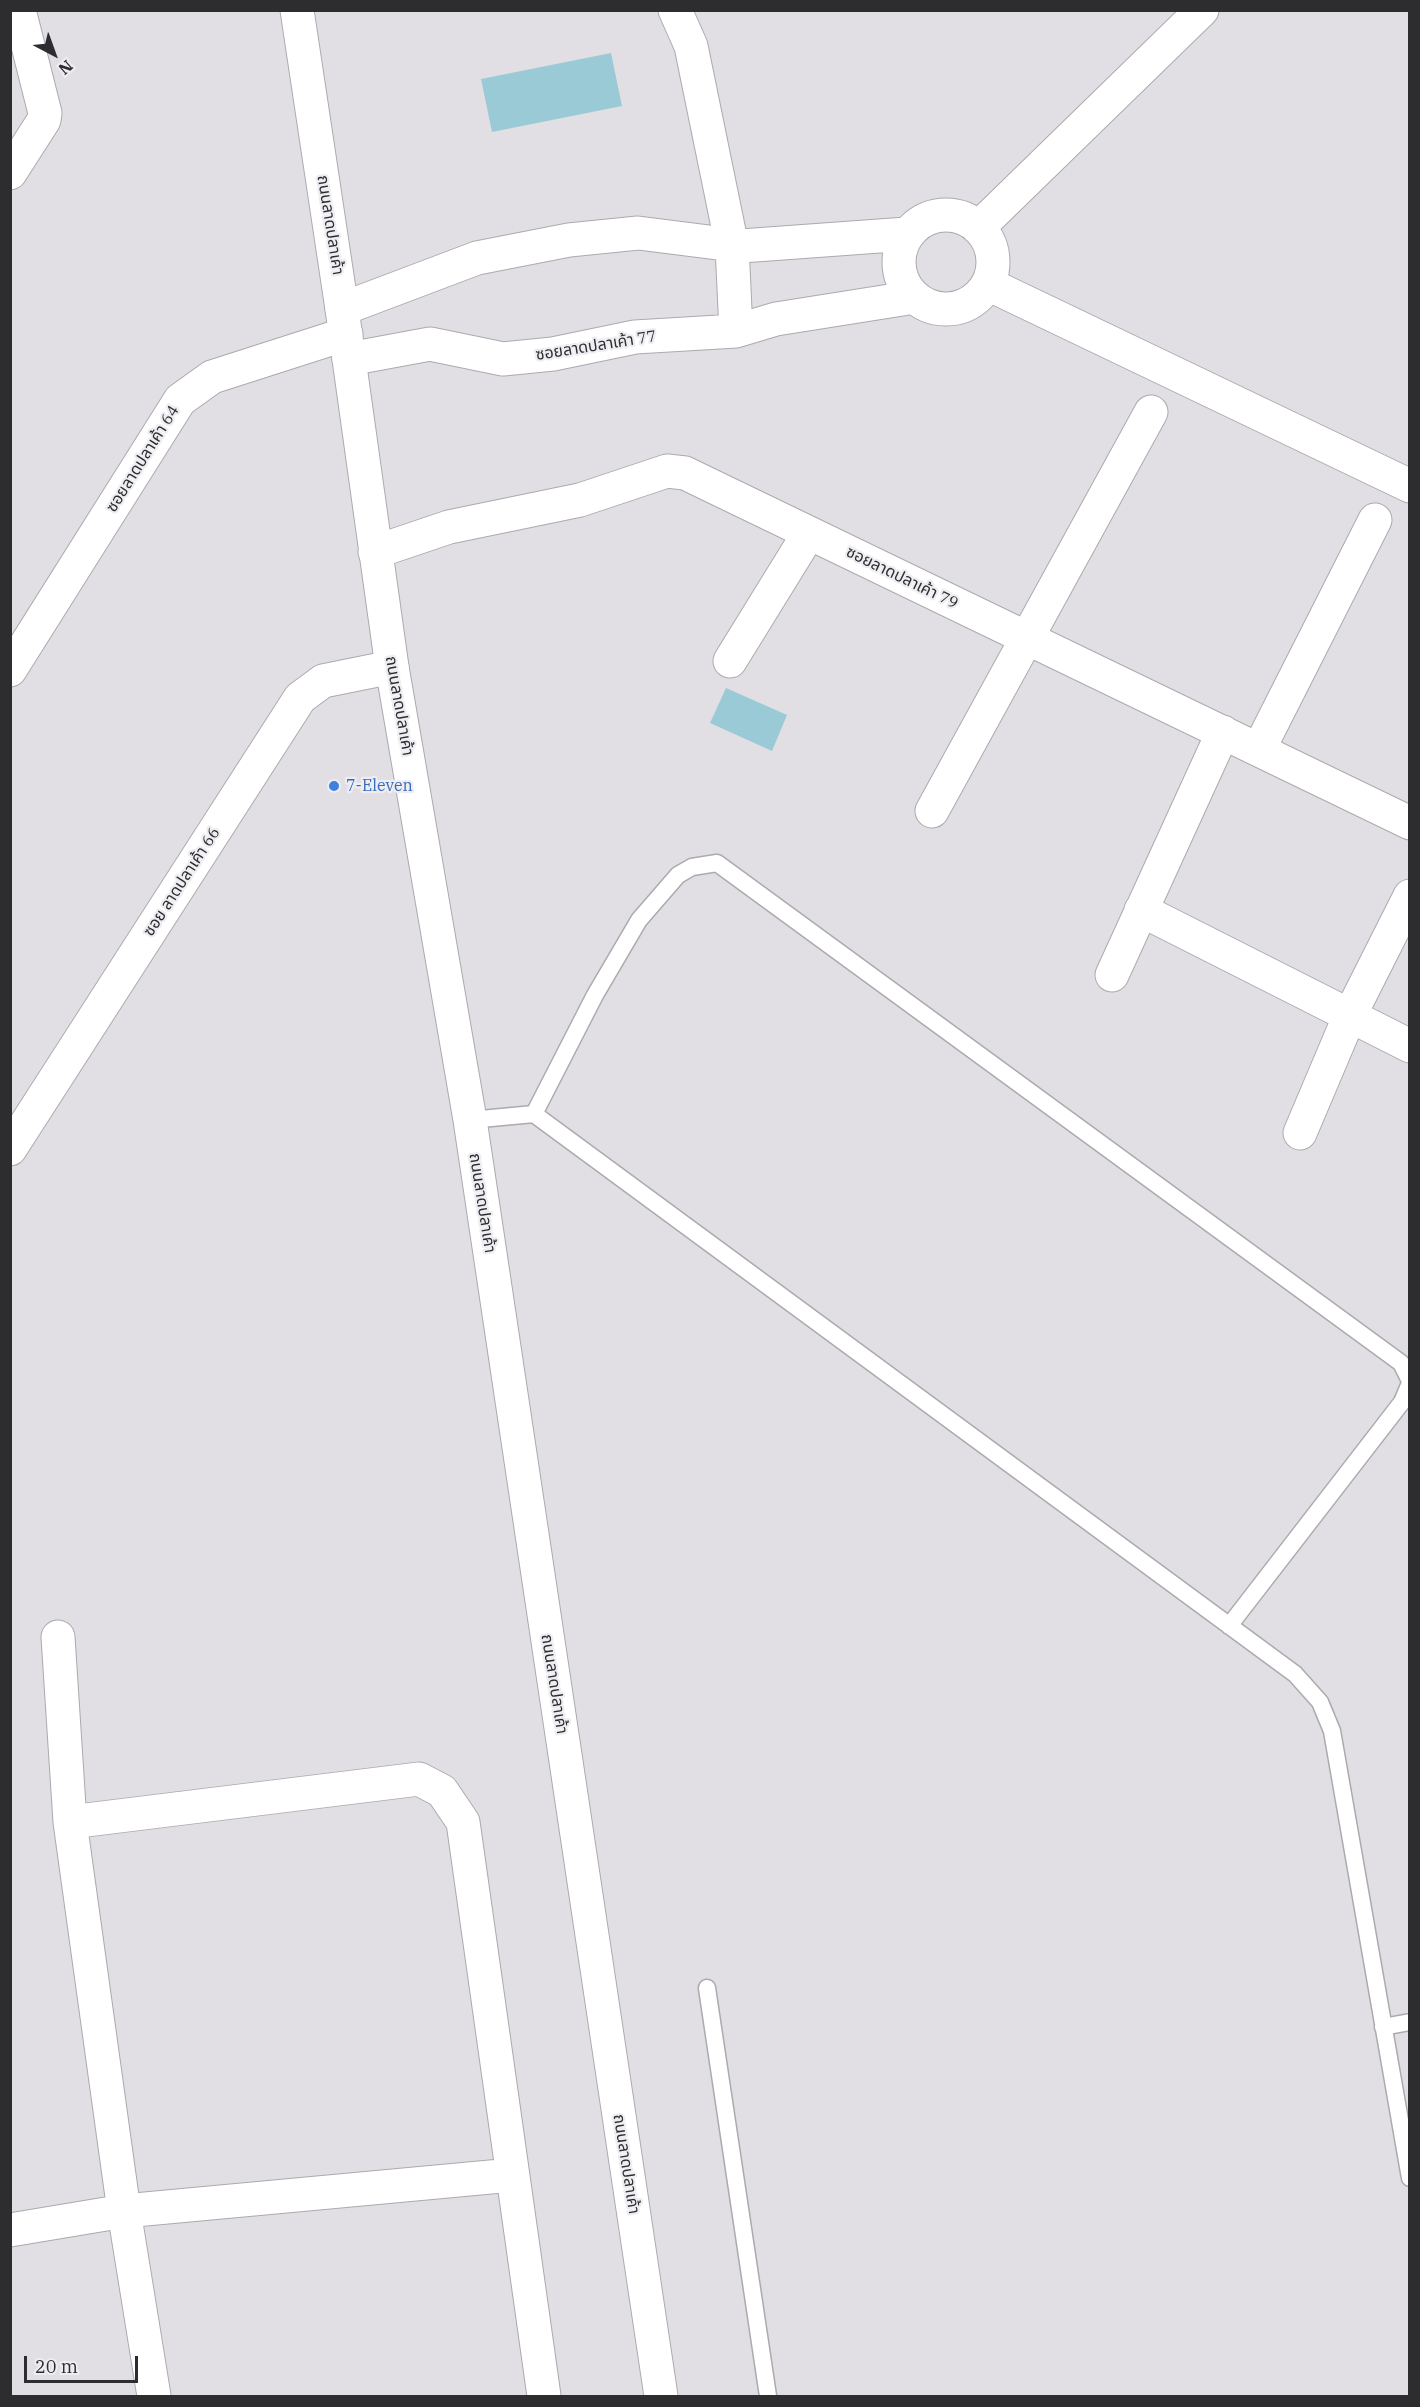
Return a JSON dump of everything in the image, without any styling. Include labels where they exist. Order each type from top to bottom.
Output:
[{"type":"street","points":[[10,173],[44,120],[19,10]]},
{"type":"street","name":"ถนนลาดปลาเค้า","points":[[297,10],[346,334],[392,667],[470,1120],[661,2397]]},
{"type":"street","points":[[675,10],[691,46],[732,246],[736,331]]},
{"type":"street","points":[[978,228],[1202,10]]},
{"type":"street","points":[[940,214],[957,215],[978,228],[989,240],[994,256],[988,284],[966,305],[949,309],[929,306],[915,297],[906,286],[900,271],[900,254],[907,234],[919,222],[940,214]]},
{"type":"street","points":[[346,334],[477,258],[570,240],[638,233],[732,246],[907,234]]},
{"type":"street","points":[[988,284],[1410,486]]},
{"type":"street","name":"ซอยลาดปลาเค้า 77","points":[[346,334],[430,344],[503,359],[553,354],[635,337],[736,331],[777,319],[915,297]]},
{"type":"street","name":"ซอยลาดปลาเค้า 64","points":[[10,670],[180,400],[212,377],[346,334]]},
{"type":"street","points":[[932,811],[1150,412]]},
{"type":"street","name":"ซอยลาดปลาเค้า 79","points":[[375,552],[449,527],[580,500],[667,471],[685,473],[1410,823]]},
{"type":"street","points":[[1259,749],[1375,520]]},
{"type":"street","points":[[730,661],[809,533]]},
{"type":"street","name":"ซอย ลาดปลาเค้า 66","points":[[10,1149],[300,698],[323,681],[392,667]]},
{"type":"street","points":[[1112,975],[1223,732]]},
{"type":"street","points":[[1300,1133],[1350,1016],[1410,896]]},
{"type":"street","points":[[1141,909],[1410,1046]]},
{"type":"street","points":[[58,1637],[70,1822],[124,2211],[154,2397]]},
{"type":"street","points":[[70,1822],[419,1779],[442,1791],[463,1822],[544,2397]]},
{"type":"street","points":[[10,2230],[124,2211],[512,2175]]},
{"type":"lane","points":[[534,1114],[595,995],[639,920],[678,875],[692,867],[717,862],[1401,1363],[1410,1382],[1402,1401],[1229,1626]]},
{"type":"lane","points":[[470,1120],[534,1114],[1295,1674],[1320,1702],[1332,1731],[1410,2178]]},
{"type":"lane","points":[[707,1988],[768,2397]]},
{"type":"lane","points":[[1383,2027],[1410,2022]]},
{"type":"water","points":[[611,53],[622,106],[492,132],[481,79]]},
{"type":"water","points":[[726,688],[787,715],[772,751],[710,723]]},
{"type":"place","name":"7-Eleven","points":[[334,786]]}]
